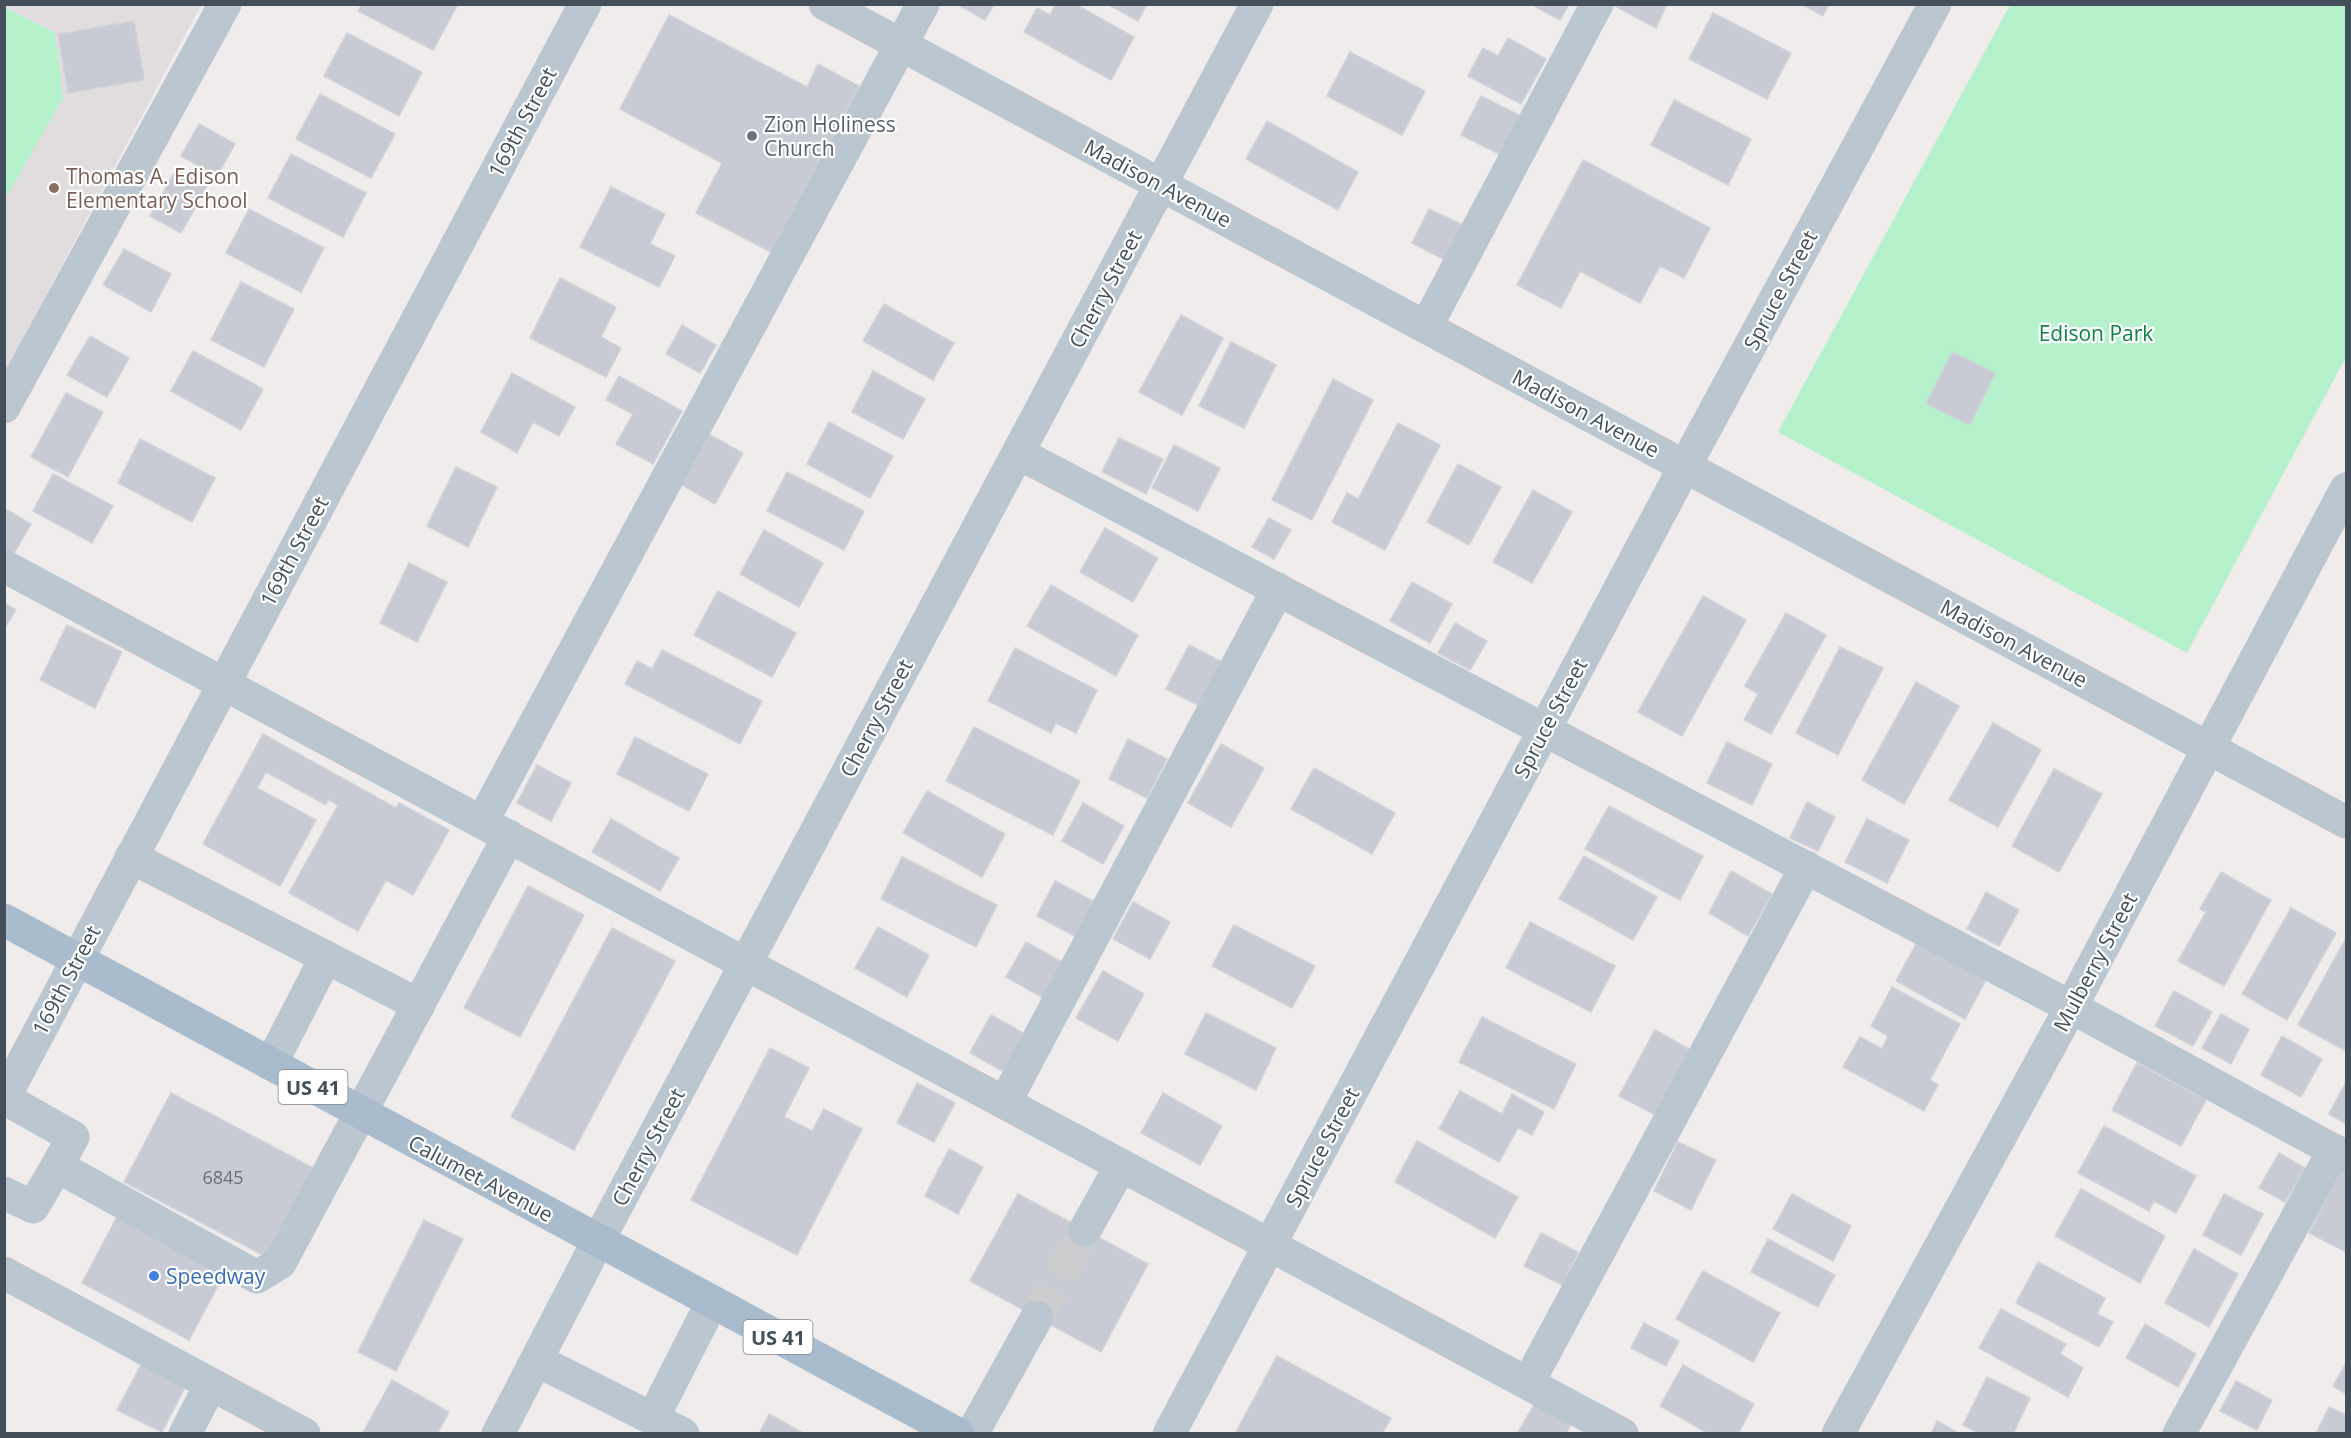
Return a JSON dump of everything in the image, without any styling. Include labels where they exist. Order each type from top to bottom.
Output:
[{"type":"main road","name":"Calumet Avenue","points":[[4,920],[958,1434]]},
{"type":"street","points":[[4,407],[225,4]]},
{"type":"street","name":"169th Street","points":[[4,1098],[585,4]]},
{"type":"street","name":"Madison Avenue","points":[[825,4],[2346,822]]},
{"type":"street","points":[[57,1166],[257,1277],[280,1263],[419,1005],[496,829],[923,4]]},
{"type":"street","name":"Cherry Street","points":[[498,1434],[598,1241],[1257,4]]},
{"type":"street","points":[[1426,327],[1597,4]]},
{"type":"street","name":"Spruce Street","points":[[1169,1434],[1544,729],[1935,4]]},
{"type":"street","points":[[1018,453],[2072,1007],[2340,1153],[2179,1434]]},
{"type":"street","name":"Mulberry Street","points":[[1838,1434],[2072,1007],[2346,489]]},
{"type":"street","points":[[4,566],[1622,1434]]},
{"type":"street","points":[[1005,1102],[1278,589]]},
{"type":"street","points":[[131,857],[419,1005]]},
{"type":"street","points":[[1528,1383],[1806,867]]},
{"type":"street","points":[[271,1064],[326,957]]},
{"type":"street","points":[[4,1098],[72,1137],[33,1207],[4,1193]]},
{"type":"street","points":[[1085,1230],[1121,1165]]},
{"type":"street","points":[[4,1273],[304,1434]]},
{"type":"street","points":[[653,1418],[712,1302]]},
{"type":"street","points":[[972,1434],[1037,1317]]},
{"type":"street","points":[[536,1360],[683,1434]]},
{"type":"street","points":[[185,1434],[211,1384]]},
{"type":"shaded area","name":"Thomas A. Edison Elementary School","points":[[5,5],[201,5],[5,372]]},
{"type":"green space","name":"Edison Park","points":[[2010,5],[2346,5],[2346,357],[2187,653],[1778,432]]},
{"type":"green space","points":[[5,7],[55,32],[63,98],[5,199]]},
{"type":"building","points":[[362,4],[454,4],[457,6],[433,50],[358,11]]},
{"type":"building","points":[[957,4],[994,4],[985,20]]},
{"type":"building","points":[[1056,4],[1075,4],[1134,37],[1111,80],[1024,32],[1037,8],[1050,15]]},
{"type":"building","points":[[1107,4],[1147,4],[1138,21]]},
{"type":"building","points":[[1531,4],[1569,4],[1560,20]]},
{"type":"building","points":[[1611,4],[1667,4],[1656,28]]},
{"type":"building","points":[[1801,4],[1829,4],[1823,16]]},
{"type":"building","points":[[1713,13],[1791,53],[1767,99],[1689,59]]},
{"type":"building","name":"Zion Holiness Church","points":[[669,15],[807,87],[818,64],[859,86],[771,252],[696,213],[722,163],[620,109]]},
{"type":"building","points":[[134,21],[144,80],[68,93],[58,34]]},
{"type":"building","points":[[347,33],[422,72],[399,116],[324,76]]},
{"type":"building","points":[[1508,38],[1546,59],[1521,104],[1468,76],[1483,48],[1498,56]]},
{"type":"building","points":[[1350,52],[1425,91],[1402,135],[1327,96]]},
{"type":"building","points":[[320,94],[395,134],[371,178],[296,139]]},
{"type":"building","points":[[1481,96],[1521,116],[1501,155],[1461,135]]},
{"type":"building","points":[[1674,100],[1751,139],[1728,185],[1651,145]]},
{"type":"building","points":[[1267,121],[1358,172],[1338,210],[1246,159]]},
{"type":"building","points":[[199,124],[235,144],[217,176],[181,156]]},
{"type":"building","points":[[291,154],[366,193],[343,237],[268,198]]},
{"type":"building","points":[[1583,160],[1710,228],[1684,278],[1660,266],[1640,303],[1580,271],[1561,308],[1517,285]]},
{"type":"building","points":[[176,169],[207,186],[181,233],[150,216]]},
{"type":"building","points":[[611,187],[665,214],[650,244],[675,256],[659,287],[580,247]]},
{"type":"building","points":[[249,209],[324,248],[301,292],[226,253]]},
{"type":"building","points":[[1429,209],[1463,225],[1445,260],[1412,243]]},
{"type":"building","points":[[124,249],[171,274],[151,312],[103,285]]},
{"type":"building","points":[[560,278],[616,307],[601,337],[621,348],[606,377],[530,338]]},
{"type":"building","points":[[241,282],[294,309],[264,367],[211,340]]},
{"type":"building","points":[[884,304],[954,343],[933,380],[863,341]]},
{"type":"building","points":[[1181,315],[1223,338],[1182,415],[1139,392]]},
{"type":"building","points":[[682,325],[716,345],[700,373],[666,354]]},
{"type":"building","points":[[90,336],[129,358],[107,397],[67,375]]},
{"type":"building","points":[[1231,342],[1276,365],[1244,428],[1199,406]]},
{"type":"building","points":[[193,351],[263,389],[241,430],[171,391]]},
{"type":"building","points":[[1952,352],[1995,373],[1970,425],[1926,404]]},
{"type":"building","points":[[873,371],[925,399],[903,439],[852,412]]},
{"type":"building","points":[[512,373],[575,407],[559,436],[533,422],[517,453],[481,432]]},
{"type":"building","points":[[619,376],[682,411],[653,464],[616,444],[633,414],[606,400]]},
{"type":"building","points":[[1333,379],[1373,400],[1312,520],[1272,500]]},
{"type":"building","points":[[66,393],[103,412],[68,477],[31,457]]},
{"type":"building","points":[[829,422],[893,456],[870,498],[807,464]]},
{"type":"building","points":[[1398,423],[1440,445],[1385,550],[1332,522],[1347,493],[1358,499]]},
{"type":"building","points":[[710,435],[743,453],[715,504],[682,485]]},
{"type":"building","points":[[1119,438],[1163,459],[1146,494],[1102,472]]},
{"type":"building","points":[[140,439],[215,478],[192,522],[118,483]]},
{"type":"building","points":[[1174,445],[1220,468],[1198,511],[1152,488]]},
{"type":"building","points":[[1458,464],[1501,487],[1469,545],[1427,522]]},
{"type":"building","points":[[456,467],[497,487],[468,547],[427,526]]},
{"type":"building","points":[[787,472],[864,511],[844,550],[767,511]]},
{"type":"building","points":[[53,474],[113,506],[92,543],[33,511]]},
{"type":"building","points":[[1533,490],[1572,512],[1532,583],[1493,562]]},
{"type":"building","points":[[4,508],[31,524],[13,555],[4,550]]},
{"type":"building","points":[[1269,518],[1291,530],[1274,559],[1252,547]]},
{"type":"building","points":[[1105,528],[1158,558],[1133,602],[1080,572]]},
{"type":"building","points":[[764,530],[823,563],[799,607],[740,574]]},
{"type":"building","points":[[409,563],[447,582],[417,642],[380,623]]},
{"type":"building","points":[[1412,582],[1452,604],[1430,643],[1390,621]]},
{"type":"building","points":[[1051,585],[1138,635],[1116,676],[1027,626]]},
{"type":"building","points":[[718,591],[796,633],[772,677],[694,635]]},
{"type":"building","points":[[1703,596],[1746,620],[1682,736],[1638,712]]},
{"type":"building","points":[[4,603],[16,610],[4,629]]},
{"type":"building","points":[[1786,613],[1826,635],[1771,734],[1744,720],[1758,694],[1745,686]]},
{"type":"building","points":[[1455,623],[1487,641],[1470,670],[1438,653]]},
{"type":"building","points":[[67,625],[122,652],[95,708],[40,680]]},
{"type":"building","points":[[1189,645],[1228,665],[1206,709],[1166,689]]},
{"type":"building","points":[[1840,647],[1883,668],[1838,755],[1796,733]]},
{"type":"building","points":[[1015,648],[1097,690],[1076,733],[1056,723],[1051,733],[988,701]]},
{"type":"building","points":[[662,650],[762,701],[740,744],[625,684],[637,661],[652,669]]},
{"type":"building","points":[[1916,682],[1959,706],[1904,804],[1862,780]]},
{"type":"building","points":[[1993,723],[2041,750],[1998,827],[1949,800]]},
{"type":"building","points":[[974,727],[1080,781],[1053,835],[946,781]]},
{"type":"building","points":[[263,734],[396,808],[399,803],[449,830],[413,895],[386,880],[358,931],[289,893],[338,805],[328,799],[326,805],[266,772],[257,788],[316,820],[280,886],[203,844]]},
{"type":"building","points":[[635,737],[708,774],[689,811],[617,774]]},
{"type":"building","points":[[1128,739],[1167,759],[1147,798],[1109,779]]},
{"type":"building","points":[[1727,742],[1772,764],[1752,805],[1707,783]]},
{"type":"building","points":[[1221,744],[1264,768],[1231,827],[1188,803]]},
{"type":"building","points":[[537,765],[571,783],[551,821],[517,803]]},
{"type":"building","points":[[1314,768],[1395,813],[1372,854],[1291,809]]},
{"type":"building","points":[[2054,769],[2102,794],[2059,872],[2012,846]]},
{"type":"building","points":[[927,791],[1005,834],[982,877],[903,833]]},
{"type":"building","points":[[1807,802],[1835,817],[1818,851],[1790,838]]},
{"type":"building","points":[[1083,803],[1124,826],[1103,864],[1062,841]]},
{"type":"building","points":[[1609,806],[1703,856],[1680,900],[1585,849]]},
{"type":"building","points":[[611,819],[679,858],[660,891],[592,852]]},
{"type":"building","points":[[1867,819],[1909,840],[1887,883],[1845,862]]},
{"type":"building","points":[[1584,856],[1657,897],[1633,940],[1559,899]]},
{"type":"building","points":[[902,857],[997,905],[976,947],[881,899]]},
{"type":"building","points":[[1731,871],[1772,894],[1748,936],[1709,913]]},
{"type":"building","points":[[2221,872],[2271,900],[2224,986],[2178,961],[2206,912],[2200,909]]},
{"type":"building","points":[[1055,881],[1095,902],[1078,938],[1037,916]]},
{"type":"building","points":[[528,886],[584,915],[520,1037],[464,1008]]},
{"type":"building","points":[[1986,892],[2019,910],[1999,946],[1967,929]]},
{"type":"building","points":[[1133,902],[1170,922],[1150,959],[1113,939]]},
{"type":"building","points":[[2291,908],[2336,933],[2287,1020],[2242,994]]},
{"type":"building","points":[[1530,922],[1615,966],[1591,1012],[1506,968]]},
{"type":"building","points":[[1234,925],[1315,966],[1292,1008],[1212,966]]},
{"type":"building","points":[[878,927],[929,955],[907,997],[855,968]]},
{"type":"building","points":[[612,928],[675,961],[574,1150],[511,1117]]},
{"type":"building","points":[[2346,941],[2346,1051],[2298,1025]]},
{"type":"building","points":[[1026,942],[1062,962],[1043,998],[1006,977]]},
{"type":"building","points":[[1917,942],[1986,980],[1965,1019],[1896,981]]},
{"type":"building","points":[[1103,971],[1144,994],[1118,1041],[1076,1018]]},
{"type":"building","points":[[1892,987],[1960,1024],[1930,1080],[1938,1085],[1924,1111],[1843,1067],[1860,1037],[1882,1049],[1888,1036],[1871,1026]]},
{"type":"building","points":[[2174,991],[2212,1012],[2193,1046],[2155,1026]]},
{"type":"building","points":[[1206,1013],[1276,1048],[1256,1090],[1185,1054]]},
{"type":"building","points":[[2221,1014],[2249,1029],[2231,1064],[2202,1048]]},
{"type":"building","points":[[991,1015],[1029,1036],[1008,1074],[970,1053]]},
{"type":"building","points":[[1482,1017],[1576,1064],[1554,1109],[1459,1062]]},
{"type":"building","points":[[1655,1030],[1691,1050],[1655,1115],[1619,1096]]},
{"type":"building","points":[[2282,1036],[2322,1059],[2301,1097],[2261,1075]]},
{"type":"building","points":[[770,1048],[809,1068],[784,1117],[812,1131],[824,1109],[862,1129],[797,1255],[691,1200]]},
{"type":"building","points":[[2137,1063],[2206,1100],[2181,1146],[2112,1110]]},
{"type":"building","points":[[2346,1082],[2346,1124],[2329,1114]]},
{"type":"building","points":[[917,1083],[955,1103],[934,1142],[897,1123]]},
{"type":"building","points":[[1460,1091],[1502,1114],[1512,1094],[1544,1112],[1532,1135],[1518,1128],[1499,1162],[1439,1129]]},
{"type":"building","name":"Speedway","points":[[171,1093],[321,1172],[274,1261],[124,1182]]},
{"type":"building","points":[[1163,1093],[1222,1126],[1200,1165],[1141,1133]]},
{"type":"building","points":[[2104,1126],[2196,1176],[2176,1213],[2154,1201],[2149,1211],[2078,1173]]},
{"type":"building","points":[[1417,1141],[1518,1197],[1495,1238],[1395,1182]]},
{"type":"building","points":[[1678,1142],[1716,1160],[1691,1210],[1654,1191]]},
{"type":"building","points":[[949,1149],[983,1167],[958,1214],[925,1196]]},
{"type":"building","points":[[2279,1153],[2305,1168],[2285,1202],[2259,1188]]},
{"type":"building","points":[[2341,1171],[2346,1174],[2346,1252],[2309,1233]]},
{"type":"building","points":[[2081,1189],[2165,1236],[2140,1283],[2055,1236]]},
{"type":"building","points":[[1018,1194],[1148,1264],[1101,1352],[970,1281]]},
{"type":"building","points":[[1792,1194],[1851,1226],[1833,1261],[1773,1229]]},
{"type":"building","points":[[2224,1194],[2263,1214],[2241,1255],[2203,1235]]},
{"type":"building","name":"Speedway","points":[[120,1211],[227,1269],[189,1340],[82,1283]]},
{"type":"building","points":[[424,1220],[463,1239],[396,1371],[358,1352]]},
{"type":"building","points":[[1541,1233],[1578,1252],[1562,1285],[1524,1266]]},
{"type":"building","points":[[1768,1239],[1835,1275],[1818,1307],[1751,1272]]},
{"type":"building","points":[[2194,1249],[2238,1274],[2209,1327],[2165,1303]]},
{"type":"building","points":[[2038,1262],[2105,1298],[2097,1314],[2113,1322],[2099,1347],[2016,1303]]},
{"type":"building","points":[[1703,1271],[1780,1313],[1753,1362],[1676,1319]]},
{"type":"building","points":[[2001,1309],[2066,1344],[2060,1354],[2083,1368],[2068,1397],[1979,1348]]},
{"type":"building","points":[[1644,1323],[1679,1341],[1666,1366],[1631,1348]]},
{"type":"building","points":[[2145,1324],[2196,1354],[2178,1387],[2126,1358]]},
{"type":"building","points":[[1277,1356],[1391,1418],[1382,1434],[1235,1434]]},
{"type":"building","points":[[142,1363],[186,1385],[162,1432],[117,1410]]},
{"type":"building","points":[[2346,1363],[2346,1394],[2333,1386]]},
{"type":"building","points":[[1683,1365],[1754,1404],[1738,1434],[1709,1434],[1660,1406]]},
{"type":"building","points":[[1987,1377],[2030,1398],[2013,1434],[1980,1434],[1963,1425]]},
{"type":"building","points":[[392,1380],[449,1412],[437,1434],[362,1434]]},
{"type":"building","points":[[2236,1381],[2272,1400],[2257,1430],[2220,1411]]},
{"type":"building","points":[[1535,1403],[1571,1424],[1566,1434],[1517,1434]]},
{"type":"building","points":[[2329,1407],[2346,1415],[2346,1434],[2316,1434]]},
{"type":"building","points":[[769,1414],[805,1434],[759,1434]]},
{"type":"building","points":[[1937,1421],[1960,1434],[1931,1434]]},
{"type":"tunnel","points":[[1037,1317],[1085,1230]]},
{"type":"place","name":"Zion Holiness Church","points":[[752,136]]},
{"type":"place","name":"Thomas A. Edison Elementary School","points":[[54,188]]},
{"type":"place","name":"Speedway","points":[[154,1276]]}]
